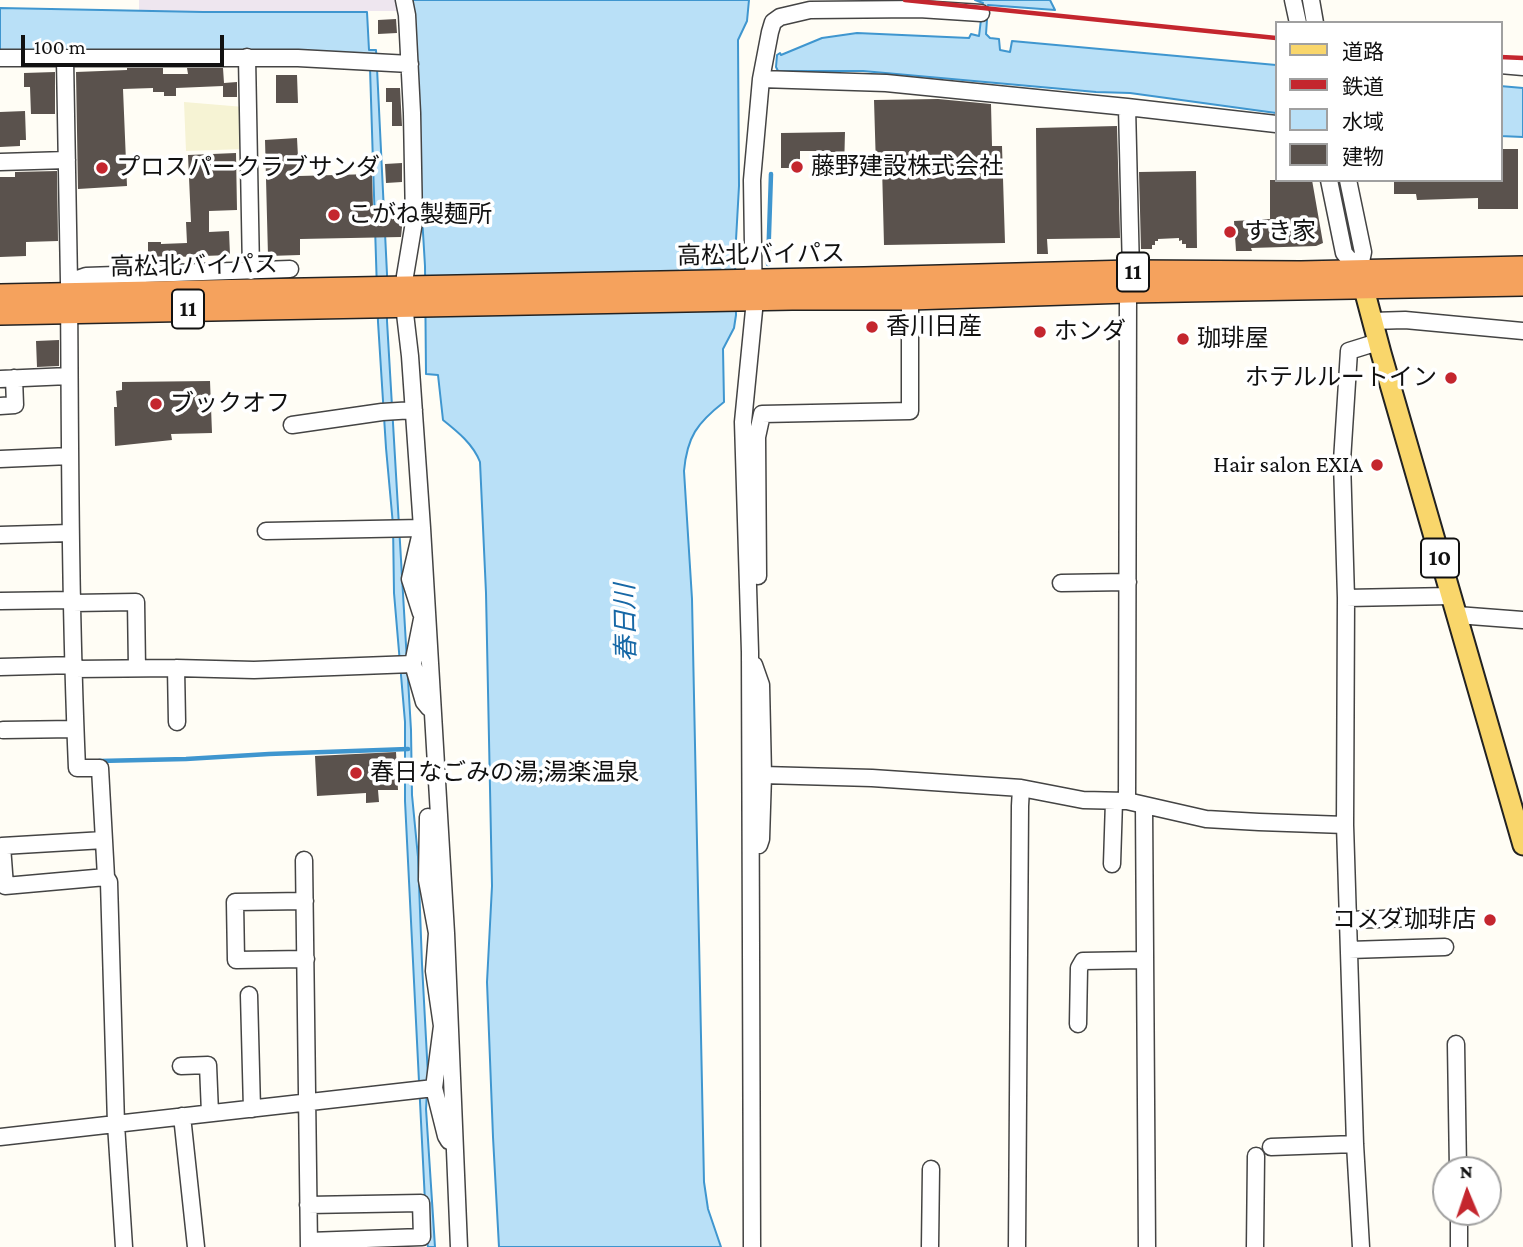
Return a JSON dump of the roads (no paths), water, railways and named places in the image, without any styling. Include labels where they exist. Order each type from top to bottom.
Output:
[{"type":"highway","name":"高松北バイパス","points":[[1361,279],[1523,268]]},
{"type":"highway","name":"高松北バイパス","points":[[0,296],[395,297],[1130,281],[1301,273],[1361,279],[1523,284]]},
{"type":"highway","name":"高松北バイパス","points":[[864,288],[910,298],[1130,281]]},
{"type":"highway","name":"高松北バイパス","points":[[0,313],[69,296]]},
{"type":"main road","name":"10","points":[[1361,279],[1523,845]]},
{"type":"street","points":[[404,0],[410,64],[414,222],[395,297],[414,410],[422,528],[459,1247]]},
{"type":"street","points":[[1293,0],[1298,21]]},
{"type":"street","points":[[1311,0],[1315,21]]},
{"type":"street","points":[[752,1247],[750,653],[743,422],[754,310],[748,290],[752,180],[761,79],[773,22],[810,5],[981,13]]},
{"type":"street","points":[[0,58],[247,57],[410,64]]},
{"type":"street","points":[[247,57],[251,271]]},
{"type":"street","points":[[65,59],[75,729],[77,768],[100,768],[106,877],[109,882],[116,1124],[124,1247]]},
{"type":"street","points":[[1502,65],[1523,67]]},
{"type":"street","points":[[761,79],[886,83],[1274,124]]},
{"type":"street","points":[[1112,864],[1121,801],[1128,582],[1130,281],[1127,107]]},
{"type":"street","points":[[0,162],[67,160]]},
{"type":"street","points":[[1329,182],[1344,254],[1361,279]]},
{"type":"street","points":[[1348,182],[1363,252],[1361,279]]},
{"type":"street","points":[[69,296],[86,276],[290,269]]},
{"type":"street","points":[[748,592],[758,580],[757,437],[762,414],[910,411],[910,298]]},
{"type":"street","points":[[1372,321],[1405,320],[1523,331]]},
{"type":"street","points":[[1361,1247],[1345,825],[1346,598],[1342,461],[1349,351],[1378,342]]},
{"type":"street","points":[[0,406],[15,405],[7,378],[69,376]]},
{"type":"street","points":[[292,425],[414,410]]},
{"type":"street","points":[[0,459],[70,456]]},
{"type":"street","points":[[266,531],[422,528]]},
{"type":"street","points":[[0,535],[71,533]]},
{"type":"street","points":[[1061,583],[1128,582]]},
{"type":"street","points":[[1346,598],[1451,596]]},
{"type":"street","points":[[0,601],[136,602],[137,668]]},
{"type":"street","points":[[425,615],[405,664],[424,702],[433,712]]},
{"type":"street","points":[[1457,615],[1523,620]]},
{"type":"street","points":[[750,653],[761,685],[763,775],[761,839],[750,866]]},
{"type":"street","points":[[0,667],[254,670],[405,664]]},
{"type":"street","points":[[176,668],[177,722]]},
{"type":"street","points":[[4,730],[75,729]]},
{"type":"street","points":[[763,775],[872,778],[1021,788],[1083,800],[1121,801],[1206,819],[1345,825]]},
{"type":"street","points":[[1017,1247],[1021,788]]},
{"type":"street","points":[[1144,805],[1147,1247]]},
{"type":"street","points":[[104,840],[2,846],[5,886],[106,877]]},
{"type":"street","points":[[304,860],[306,959],[308,1205],[309,1244],[422,1237],[421,1203],[308,1205]]},
{"type":"street","points":[[305,901],[235,902],[236,960],[306,959]]},
{"type":"street","points":[[1348,920],[1443,917]]},
{"type":"street","points":[[1349,950],[1445,947]]},
{"type":"street","points":[[1078,1024],[1079,968],[1083,961],[1145,960]]},
{"type":"street","points":[[249,995],[252,1109]]},
{"type":"street","points":[[446,1026],[434,1088],[446,1136],[455,1153]]},
{"type":"street","points":[[1456,1044],[1458,1156]]},
{"type":"street","points":[[181,1066],[208,1065],[210,1113]]},
{"type":"street","points":[[0,1137],[434,1088]]},
{"type":"street","points":[[182,1116],[196,1247]]},
{"type":"street","points":[[1271,1147],[1355,1144]]},
{"type":"street","points":[[1255,1247],[1256,1156]]},
{"type":"street","points":[[930,1247],[932,1168]]},
{"type":"street","points":[[1459,1226],[1459,1247]]},
{"type":"water","name":"春日川","points":[[409,0],[749,0],[747,21],[738,40],[736,315],[734,328],[723,349],[724,402],[695,432],[688,449],[684,471],[692,599],[704,1182],[708,1209],[721,1247],[499,1247],[487,982],[492,886],[486,593],[480,462],[469,444],[443,420],[438,375],[426,374],[425,266]]},
{"type":"water","points":[[975,0],[1050,0],[1055,10],[988,5],[986,34],[990,38],[999,39],[1000,50],[1010,52],[1012,41],[1274,65],[1274,113],[1130,93],[863,71],[778,71],[776,67],[777,55],[780,53],[781,55],[822,38],[857,33],[969,38],[971,34],[979,36],[983,3]]},
{"type":"water","points":[[0,8],[367,12],[369,50],[376,50],[377,68],[387,321],[411,730],[412,795],[418,857],[428,1076],[426,1109],[435,1247],[428,1247],[427,1242],[405,801],[405,722],[394,593],[393,525],[378,322],[370,68],[360,53],[0,51]]},
{"type":"water","points":[[1502,86],[1523,88],[1523,137],[1502,136]]},
{"type":"waterway","points":[[768,264],[771,174]]},
{"type":"waterway","points":[[99,761],[408,749]]},
{"type":"railway","points":[[905,0],[1274,38]]},
{"type":"railway","points":[[1502,57],[1523,58]]},
{"type":"place","name":"藤野建設株式会社","points":[[797,167]]},
{"type":"place","name":"プロスパークラブサンダ","points":[[102,168]]},
{"type":"place","name":"こがね製麺所","points":[[334,215]]},
{"type":"place","name":"すき家","points":[[1230,232]]},
{"type":"place","name":"香川日産","points":[[872,327]]},
{"type":"place","name":"ホンダ","points":[[1040,332]]},
{"type":"place","name":"珈琲屋","points":[[1183,339]]},
{"type":"place","name":"ホテルルートイン","points":[[1451,378]]},
{"type":"place","name":"ブックオフ","points":[[156,404]]},
{"type":"place","name":"Hair salon EXIA","points":[[1377,465]]},
{"type":"place","name":"春日なごみの湯;湯楽温泉","points":[[356,773]]},
{"type":"place","name":"コメダ珈琲店","points":[[1490,920]]}]
